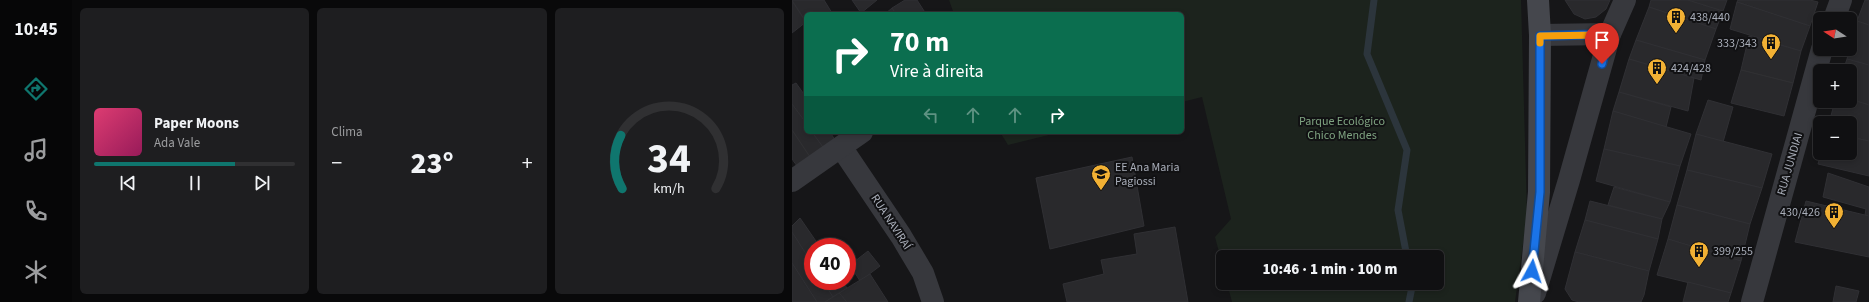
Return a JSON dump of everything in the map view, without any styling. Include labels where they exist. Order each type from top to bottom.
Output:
[{"type":"street","points":[[1531,302],[1540,192],[1540,36],[1538,0]]},
{"type":"street","points":[[1531,302],[1569,180],[1610,34],[1625,0]]},
{"type":"street","points":[[1837,12],[1841,0]]},
{"type":"street","points":[[1540,36],[1610,34]]},
{"type":"street","name":"RUA JUNDIAI","points":[[1752,302],[1820,56]]},
{"type":"street","points":[[792,181],[859,134]]},
{"type":"street","name":"RUA NAVIRAÍ","points":[[841,147],[901,236],[923,273],[933,302]]},
{"type":"green space","name":"Parque Ecológico Chico Mendes","points":[[949,0],[1521,0],[1527,215],[1515,302],[1232,302],[1229,290],[1444,290],[1444,250],[1218,250],[1215,237],[1231,219],[1202,97],[1184,102],[1184,12],[953,12]]},
{"type":"green space","points":[[1001,134],[1053,134],[1008,145]]},
{"type":"building","points":[[792,0],[824,0],[831,12],[804,12],[804,19]]},
{"type":"building","points":[[852,0],[877,0],[862,12],[860,12]]},
{"type":"building","points":[[905,0],[917,0],[925,12],[895,12],[892,8]]},
{"type":"building","points":[[1565,0],[1610,0],[1606,9],[1596,17],[1585,19],[1574,14]]},
{"type":"building","points":[[1651,0],[1688,0],[1723,11],[1716,29],[1649,7]]},
{"type":"building","points":[[1688,0],[1727,0],[1723,11]]},
{"type":"building","points":[[1738,0],[1810,0],[1818,2],[1815,12],[1813,12],[1810,26],[1737,2]]},
{"type":"building","points":[[1865,0],[1869,0],[1869,25],[1857,21]]},
{"type":"building","points":[[792,1],[804,19],[804,24],[792,33]]},
{"type":"building","points":[[1737,2],[1810,26],[1801,51],[1730,29]]},
{"type":"building","name":"438/440","points":[[1649,7],[1716,29],[1705,60],[1636,40]]},
{"type":"building","points":[[892,8],[895,12],[887,12]]},
{"type":"building","points":[[1857,21],[1869,25],[1869,65],[1847,59],[1848,56],[1857,56]]},
{"type":"building","name":"333/343","points":[[1749,36],[1801,51],[1793,83],[1741,70]]},
{"type":"building","points":[[1636,40],[1705,60],[1701,80],[1629,59]]},
{"type":"building","name":"424/428","points":[[1629,59],[1694,78],[1688,111],[1619,92]]},
{"type":"building","points":[[1847,59],[1869,65],[1869,105],[1857,101],[1857,64],[1845,64]]},
{"type":"building","points":[[1741,70],[1793,83],[1784,116],[1731,103]]},
{"type":"building","points":[[796,83],[804,94],[804,120],[792,104],[792,85]]},
{"type":"building","points":[[1619,92],[1671,107],[1666,127],[1613,111]]},
{"type":"building","points":[[1708,100],[1733,107],[1723,142],[1696,134]]},
{"type":"building","points":[[1857,101],[1869,105],[1869,141],[1857,138],[1857,116],[1831,116],[1833,108],[1857,108]]},
{"type":"building","points":[[792,104],[804,120],[804,134],[813,134],[823,147],[810,157],[792,130]]},
{"type":"building","points":[[1613,111],[1691,134],[1680,166],[1604,149]]},
{"type":"building","points":[[792,130],[810,157],[797,166],[792,159]]},
{"type":"building","points":[[813,134],[831,134],[835,140],[823,147]]},
{"type":"building","points":[[1696,134],[1772,154],[1762,188],[1687,170]]},
{"type":"building","points":[[1857,138],[1869,141],[1869,176],[1818,164],[1819,160],[1857,160]]},
{"type":"building","points":[[1604,149],[1680,166],[1670,202],[1596,181]]},
{"type":"building","points":[[1132,157],[1144,226],[1050,249],[1036,178]]},
{"type":"building","points":[[1687,170],[1762,188],[1750,224],[1677,205]]},
{"type":"building","points":[[1828,173],[1869,187],[1869,216],[1865,215],[1866,209],[1823,197]]},
{"type":"building","points":[[1614,187],[1670,202],[1662,219],[1608,205]]},
{"type":"building","points":[[1590,201],[1662,219],[1658,239],[1585,220]]},
{"type":"building","name":"430/426","points":[[1806,201],[1869,216],[1869,257],[1795,242]]},
{"type":"building","points":[[1677,205],[1750,224],[1741,261],[1668,239]]},
{"type":"building","points":[[800,218],[814,238],[804,238],[804,251],[792,232],[792,226]]},
{"type":"building","points":[[1585,220],[1658,239],[1649,271],[1575,252]]},
{"type":"building","points":[[1175,227],[1188,302],[1067,302],[1063,284],[1104,274],[1101,260],[1137,254],[1134,234]]},
{"type":"building","points":[[792,232],[804,251],[804,282],[792,263]]},
{"type":"building","name":"399/255","points":[[1668,239],[1741,261],[1731,293],[1657,275]]},
{"type":"building","points":[[868,251],[880,266],[860,281],[856,275],[856,260]]},
{"type":"building","points":[[1575,252],[1649,271],[1641,302],[1579,302],[1572,300],[1565,289]]},
{"type":"building","points":[[792,263],[804,282],[804,290],[809,290],[817,302],[792,302]]},
{"type":"building","points":[[870,274],[888,302],[847,302],[839,293],[844,290],[856,290],[856,283]]},
{"type":"building","points":[[1688,282],[1731,293],[1728,302],[1683,302]]},
{"type":"building","points":[[1836,286],[1859,291],[1856,302],[1833,302]]},
{"type":"building","points":[[809,290],[829,290],[833,297],[825,302],[817,302]]},
{"type":"building","points":[[829,290],[844,290],[833,297]]},
{"type":"building","points":[[839,293],[847,302],[825,302],[833,297]]},
{"type":"waterway","points":[[1374,0],[1367,54],[1407,150],[1398,210],[1406,250]]},
{"type":"waterway","points":[[1409,302],[1411,290]]},
{"type":"slow traffic","points":[[1540,43],[1540,36],[1599,35]]},
{"type":"place","name":"438/440","points":[[1676,34]]},
{"type":"place","name":"333/343","points":[[1771,60]]},
{"type":"place","name":"424/428","points":[[1657,85]]},
{"type":"place","name":"EE Ana Maria Pagiossi","points":[[1101,191]]},
{"type":"place","name":"430/426","points":[[1834,229]]},
{"type":"place","name":"399/255","points":[[1699,268]]},
{"type":"route","points":[[1532,271],[1540,192],[1540,36],[1610,34],[1602,64]]}]
